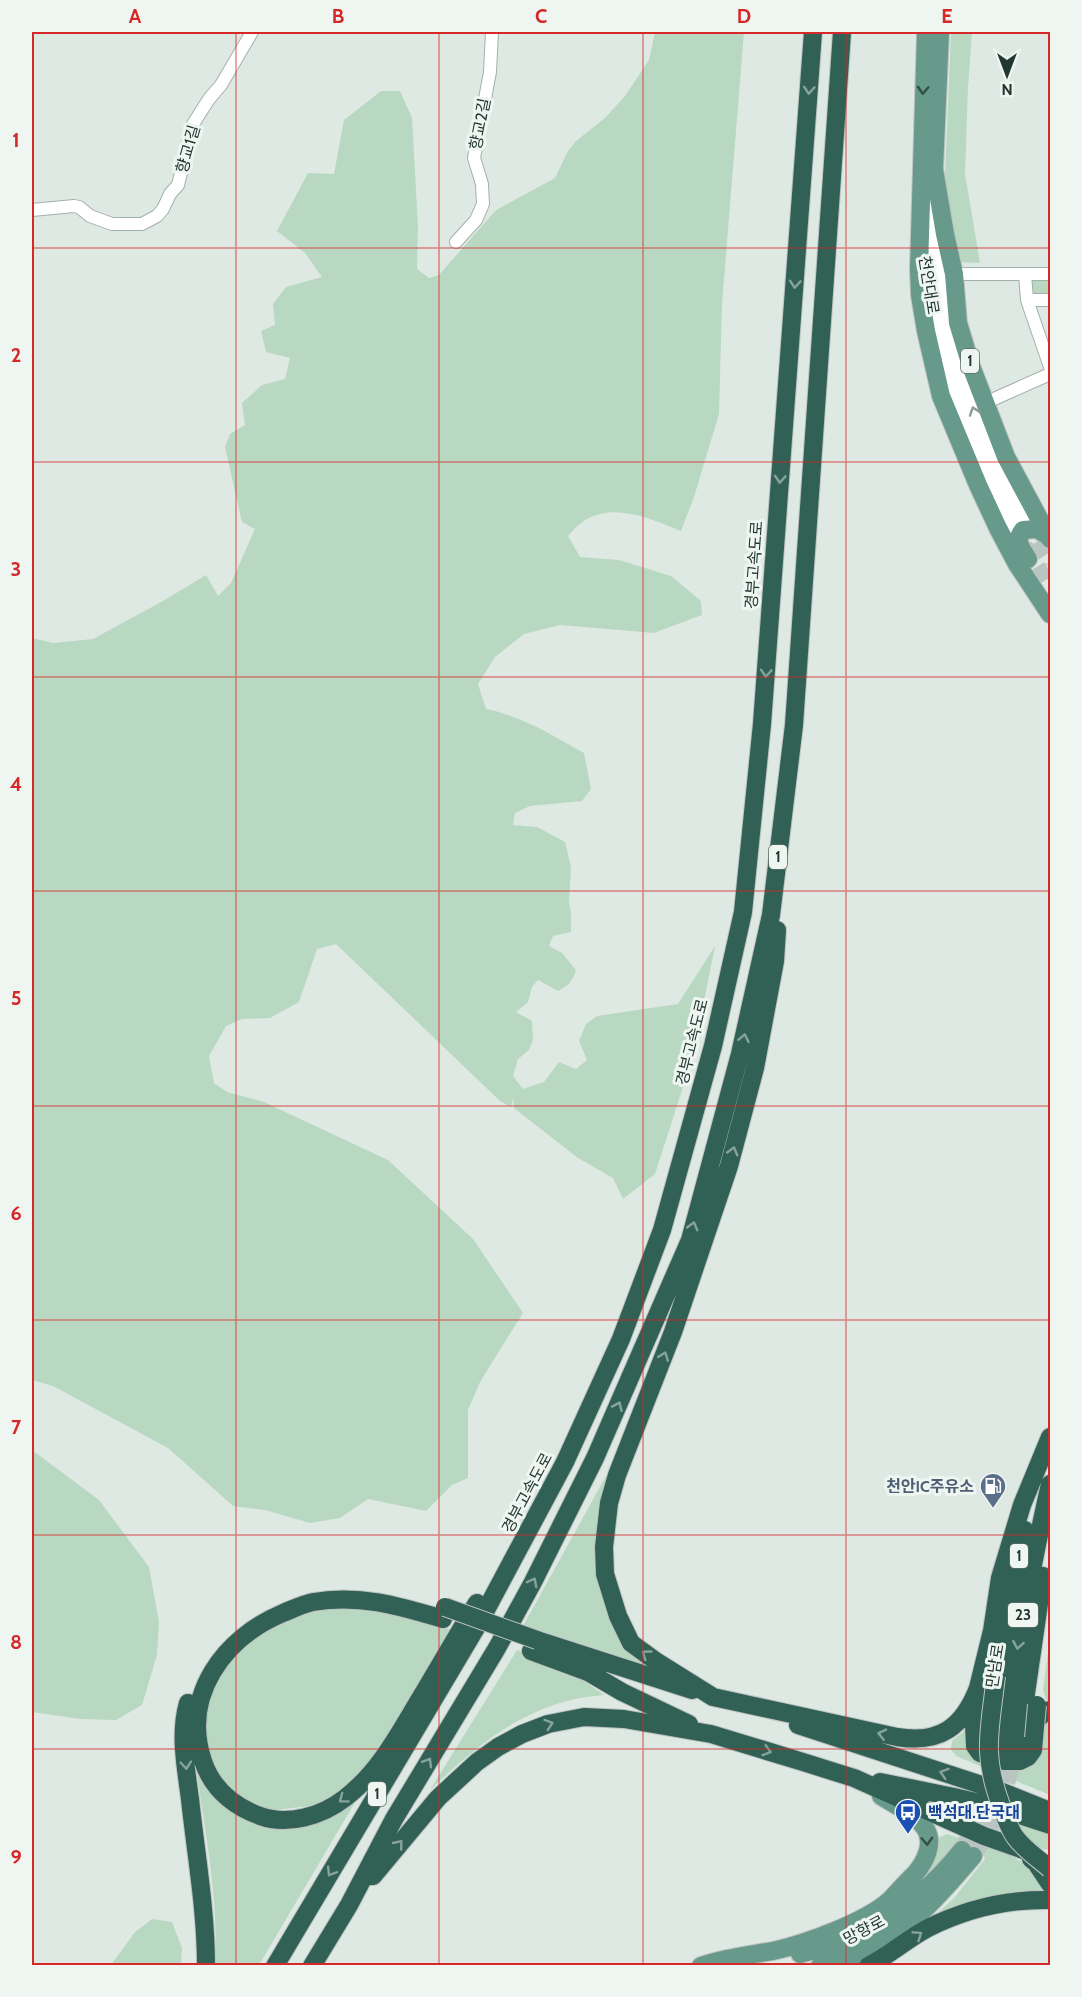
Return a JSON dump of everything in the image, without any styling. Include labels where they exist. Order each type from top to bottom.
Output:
[{"type":"highway","name":"경부고속도로","points":[[275,1965],[479,1623],[565,1462],[621,1339],[662,1230],[713,1046],[743,912],[762,724],[813,32]]},
{"type":"highway","name":"1","points":[[312,1965],[349,1905],[394,1819],[497,1648],[533,1582],[595,1458],[690,1240],[740,1054],[771,915],[794,724],[842,32]]},
{"type":"highway","points":[[794,724],[775,961],[755,1068],[729,1166],[699,1258],[651,1390],[616,1475],[605,1526],[605,1574],[618,1616],[632,1643],[657,1662],[713,1697],[897,1737],[925,1739],[937,1736],[957,1723],[966,1713],[978,1688]]},
{"type":"highway","points":[[1044,1707],[1031,1754],[1020,1761],[1004,1761],[980,1753],[973,1740],[978,1688],[992,1631],[1000,1578],[1022,1505],[1050,1438]]},
{"type":"highway","name":"1","points":[[1050,1438],[1028,1517],[1010,1599],[989,1720],[988,1746],[988,1760],[1008,1825],[1016,1838],[1050,1869]]},
{"type":"highway","points":[[444,1613],[386,1603],[339,1599],[311,1602],[276,1616],[253,1630],[230,1649],[220,1661],[204,1688],[199,1703],[196,1721],[197,1737],[204,1766],[212,1781],[239,1806],[258,1815],[278,1820],[292,1820],[325,1810],[358,1787],[384,1758],[489,1582],[565,1462]]},
{"type":"highway","name":"만남로","points":[[1009,1750],[1017,1648],[1050,1484]]},
{"type":"highway","name":"만남로","points":[[1009,1750],[1025,1700],[1050,1539]]},
{"type":"highway","points":[[206,1965],[206,1930],[184,1730],[191,1690],[216,1647],[246,1621],[283,1601],[307,1593],[348,1588],[409,1596],[444,1613],[534,1646],[713,1697],[1000,1791],[1050,1811]]},
{"type":"highway","points":[[1009,1750],[1044,1713],[1039,1677],[1050,1606]]},
{"type":"highway","points":[[534,1646],[588,1672],[622,1692],[711,1734]]},
{"type":"highway","points":[[349,1905],[438,1798],[477,1762],[522,1734],[548,1724],[584,1717],[624,1719],[711,1734],[854,1778],[993,1806],[1050,1825]]},
{"type":"highway","points":[[854,1778],[976,1832],[1050,1858]]},
{"type":"highway","points":[[1000,1791],[1050,1803]]},
{"type":"highway","points":[[868,1965],[927,1929],[964,1914],[1012,1901],[1049,1895],[1036,1863],[1006,1844]]},
{"type":"main road","name":"천안대로","points":[[926,32],[919,201],[924,265],[948,374],[970,440],[1018,523],[962,379],[939,277],[934,239],[934,169],[940,32]]},
{"type":"main road","name":"1","points":[[934,169],[954,274],[958,323],[1006,457],[1049,538]]},
{"type":"main road","points":[[919,201],[920,295],[931,358],[941,396],[998,528],[1017,564],[1050,614]]},
{"type":"main road","points":[[1049,538],[1037,529],[1026,529],[1020,534],[1018,541],[1050,602]]},
{"type":"main road","points":[[701,1965],[776,1950],[816,1938],[861,1918],[889,1901],[918,1870],[926,1858],[928,1846],[925,1829],[915,1818],[854,1778]]},
{"type":"main road","name":"망향로","points":[[743,1965],[829,1947],[865,1932],[900,1909],[968,1853],[936,1898],[896,1933],[860,1953],[820,1965]]},
{"type":"street","name":"향교1길","points":[[32,210],[74,206],[99,220],[126,225],[142,224],[157,216],[178,185],[193,124],[221,85],[252,32]]},
{"type":"street","name":"향교2길","points":[[456,242],[476,220],[483,204],[482,184],[474,158],[490,72],[492,32]]},
{"type":"street","points":[[954,274],[1050,274]]},
{"type":"street","points":[[1025,274],[1027,300],[1050,368]]},
{"type":"street","points":[[1027,300],[1050,300]]},
{"type":"street","points":[[985,403],[1050,374]]},
{"type":"green space","points":[[655,32],[744,32],[722,304],[719,414],[694,497],[681,531],[651,519],[622,512],[593,516],[580,524],[568,536],[580,557],[619,560],[671,576],[701,601],[702,615],[654,633],[560,625],[524,634],[495,657],[478,684],[486,709],[524,721],[584,753],[591,789],[582,801],[530,806],[515,813],[513,825],[537,827],[565,842],[571,867],[569,903],[571,932],[553,936],[549,946],[562,953],[576,970],[570,983],[558,991],[538,980],[532,987],[528,1002],[516,1012],[532,1021],[533,1040],[529,1050],[518,1059],[513,1076],[523,1089],[544,1082],[559,1062],[576,1069],[587,1060],[579,1041],[586,1024],[597,1016],[678,1004],[715,946],[693,1056],[655,1174],[623,1199],[613,1178],[578,1158],[514,1108],[513,1098],[511,1107],[500,1101],[336,944],[317,949],[299,1002],[270,1018],[242,1019],[226,1026],[209,1056],[214,1083],[227,1092],[264,1102],[388,1160],[473,1239],[523,1313],[480,1382],[468,1410],[468,1478],[452,1485],[426,1511],[368,1499],[340,1518],[310,1523],[265,1510],[233,1506],[168,1448],[53,1386],[32,1380],[32,638],[53,643],[93,639],[206,575],[218,596],[231,583],[255,529],[242,522],[225,447],[230,434],[245,425],[242,403],[262,385],[285,379],[290,358],[266,352],[261,331],[275,325],[273,304],[286,287],[322,277],[305,253],[277,231],[308,173],[334,174],[344,120],[381,91],[400,91],[412,118],[418,227],[417,269],[429,278],[439,275],[496,210],[555,178],[568,151],[576,141],[605,118],[625,96],[649,60]]},
{"type":"green space","points":[[951,32],[972,32],[965,174],[980,263],[957,262],[945,176]]},
{"type":"green space","points":[[1030,277],[1050,277],[1050,296],[1034,296],[1031,293]]},
{"type":"green space","points":[[32,1450],[99,1500],[149,1567],[159,1622],[157,1655],[142,1705],[116,1720],[80,1719],[32,1712]]},
{"type":"green space","points":[[616,1458],[600,1586],[614,1624],[638,1655],[641,1663],[636,1665],[523,1626]]},
{"type":"green space","points":[[337,1605],[408,1616],[453,1630],[376,1758],[342,1790],[309,1806],[275,1810],[258,1807],[231,1790],[217,1772],[208,1755],[205,1727],[209,1700],[216,1681],[229,1663],[257,1636],[292,1613]]},
{"type":"green space","points":[[1050,1637],[1050,1703],[1047,1704],[1043,1690]]},
{"type":"green space","points":[[517,1650],[559,1663],[604,1695],[553,1705],[509,1726],[468,1756],[430,1790]]},
{"type":"green space","points":[[1050,1721],[1050,1795],[956,1756],[951,1749],[952,1741],[969,1727],[1044,1726]]},
{"type":"green space","points":[[196,1767],[262,1823],[357,1799],[259,1965],[215,1965],[213,1891]]},
{"type":"green space","points":[[975,1813],[1021,1824],[1050,1835],[1050,1850],[1038,1848],[972,1821],[970,1817]]},
{"type":"green space","points":[[947,1834],[1009,1854],[1031,1868],[1048,1891],[925,1925],[955,1897],[985,1859],[983,1855],[956,1843],[932,1871],[896,1903],[934,1840]]},
{"type":"green space","points":[[152,1919],[172,1922],[182,1948],[181,1965],[111,1965],[135,1932]]},
{"type":"tunnel","points":[[1023,522],[1050,563]]},
{"type":"tunnel","points":[[1025,546],[1050,587]]},
{"type":"tunnel","points":[[973,1856],[998,1811],[1015,1752]]},
{"type":"tunnel","points":[[962,1850],[981,1818],[989,1799]]},
{"type":"place","name":"천안IC주유소","points":[[993,1509]]},
{"type":"place","name":"백석대.단국대","points":[[908,1835]]}]
